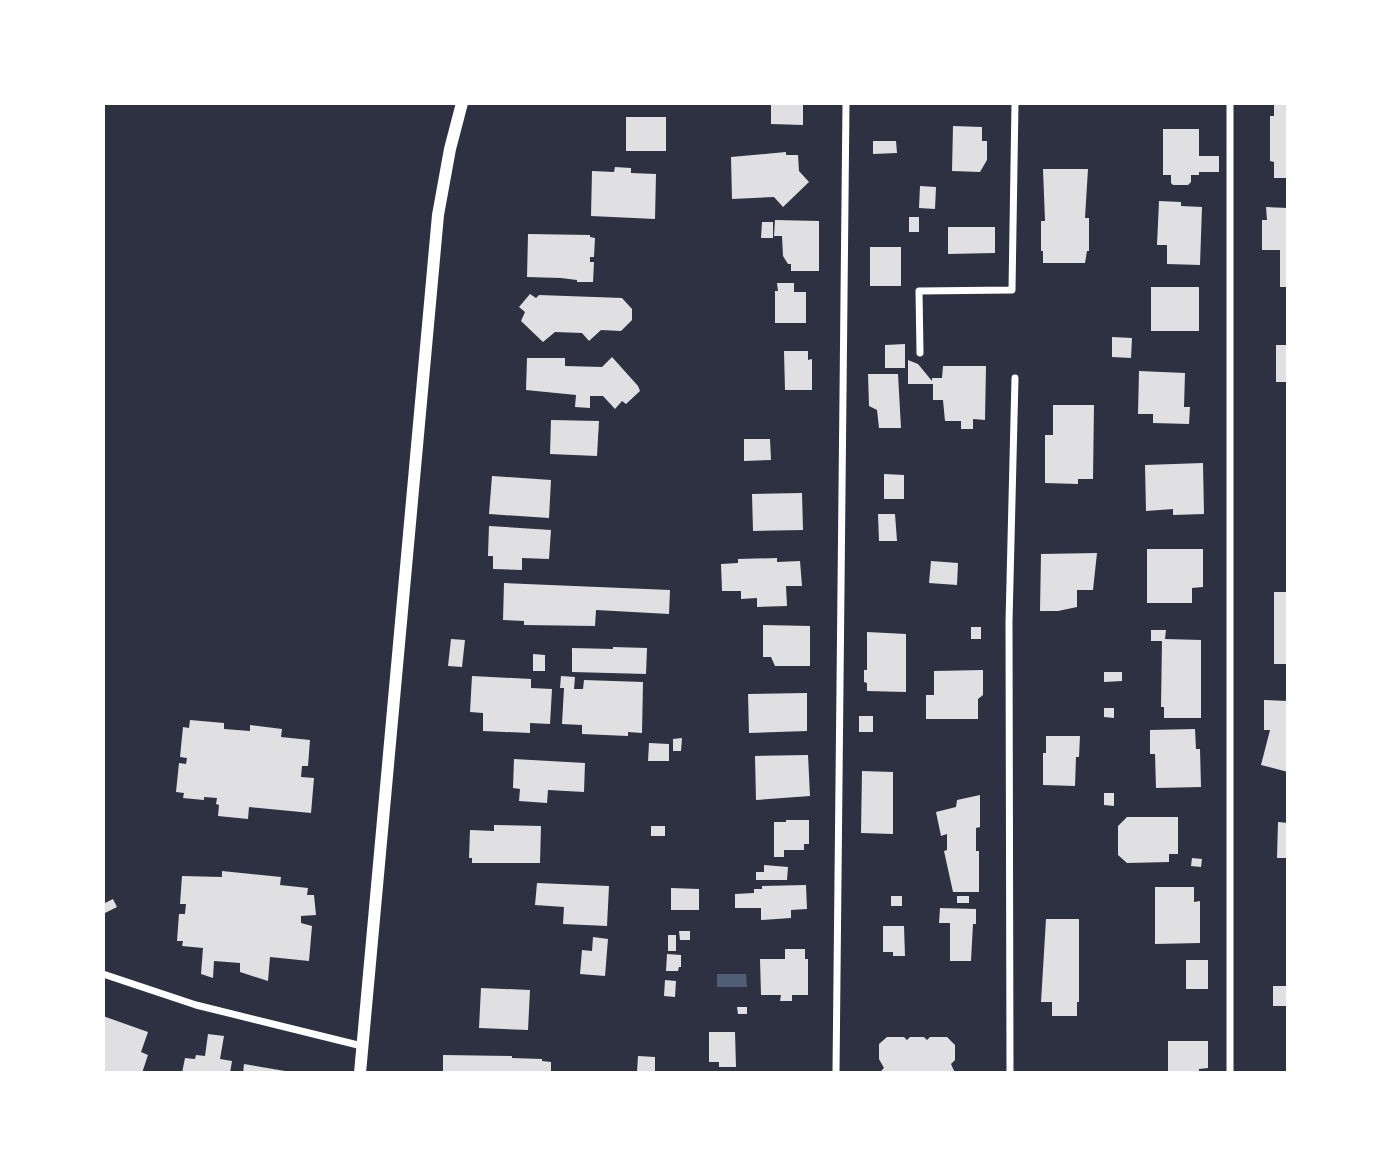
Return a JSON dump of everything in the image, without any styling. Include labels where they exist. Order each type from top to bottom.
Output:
[{"type":"street","points":[[359,1073],[437,228],[450,149],[462,103]]},
{"type":"street","points":[[836,1073],[846,103]]},
{"type":"street","points":[[920,353],[919,291],[1012,290],[1015,103]]},
{"type":"street","points":[[1230,103],[1230,1073]]},
{"type":"street","points":[[1010,1073],[1009,622],[1015,378]]},
{"type":"street","points":[[103,974],[196,1005],[362,1046]]},
{"type":"water","points":[[717,974],[746,974],[747,987],[717,987]]},
{"type":"building","points":[[771,103],[803,103],[803,125],[771,124]]},
{"type":"building","points":[[1274,103],[1288,103],[1288,178],[1274,178],[1274,162],[1270,161],[1270,116],[1274,116]]},
{"type":"building","points":[[626,117],[666,117],[666,151],[626,151]]},
{"type":"building","points":[[953,126],[982,127],[982,141],[987,141],[987,160],[980,172],[952,171]]},
{"type":"building","points":[[1163,129],[1199,129],[1199,156],[1219,156],[1219,172],[1199,172],[1199,175],[1191,175],[1188,185],[1173,185],[1171,175],[1163,175]]},
{"type":"building","points":[[873,141],[896,141],[897,153],[873,154]]},
{"type":"building","points":[[786,152],[786,155],[798,155],[799,171],[809,182],[783,207],[774,197],[732,199],[731,157]]},
{"type":"building","points":[[615,167],[631,168],[631,173],[656,174],[655,219],[591,216],[592,171],[614,172]]},
{"type":"building","points":[[1043,169],[1088,169],[1085,218],[1089,218],[1089,251],[1085,263],[1043,263]]},
{"type":"building","points":[[920,186],[936,187],[935,209],[919,208]]},
{"type":"building","points":[[1159,201],[1202,207],[1200,265],[1167,264],[1167,245],[1157,245]]},
{"type":"building","points":[[1266,207],[1288,208],[1288,287],[1280,287],[1280,250],[1262,250],[1262,220],[1267,220]]},
{"type":"building","points":[[909,217],[919,217],[919,232],[909,232]]},
{"type":"building","points":[[775,220],[819,221],[819,271],[791,271],[791,264],[788,264],[783,256],[782,236],[774,236]]},
{"type":"building","points":[[762,222],[773,222],[773,238],[761,238]]},
{"type":"building","points":[[948,227],[995,227],[995,253],[948,254]]},
{"type":"building","points":[[528,234],[590,235],[595,238],[594,257],[590,257],[590,262],[594,262],[593,282],[527,277]]},
{"type":"building","points":[[870,247],[901,247],[901,286],[870,286]]},
{"type":"building","points":[[777,283],[794,283],[794,292],[806,292],[806,323],[775,323]]},
{"type":"building","points":[[1151,287],[1199,287],[1199,331],[1151,331]]},
{"type":"building","points":[[530,294],[536,298],[539,295],[622,298],[632,309],[632,320],[621,331],[601,330],[589,341],[582,333],[555,332],[543,342],[521,321],[525,312],[519,307]]},
{"type":"building","points":[[1112,337],[1132,338],[1131,358],[1112,357]]},
{"type":"building","points":[[905,344],[905,368],[885,368],[885,345]]},
{"type":"building","points":[[1276,345],[1288,345],[1288,382],[1276,382]]},
{"type":"building","points":[[784,351],[808,351],[808,360],[812,359],[812,390],[785,390]]},
{"type":"building","points":[[612,357],[640,391],[626,404],[622,401],[615,409],[603,396],[590,396],[590,408],[575,407],[576,395],[526,390],[527,358],[565,358],[565,366],[602,367]]},
{"type":"building","points":[[908,360],[918,364],[932,381],[932,378],[942,378],[943,366],[986,366],[985,420],[973,419],[973,429],[961,429],[961,421],[945,421],[943,400],[933,400],[933,384],[908,384]]},
{"type":"building","points":[[1139,371],[1185,373],[1184,407],[1190,407],[1189,424],[1153,423],[1153,414],[1138,414]]},
{"type":"building","points":[[868,374],[898,374],[901,428],[879,428],[877,410],[869,406]]},
{"type":"building","points":[[1053,405],[1094,405],[1093,479],[1078,479],[1078,484],[1045,483],[1045,435],[1053,435]]},
{"type":"building","points":[[551,420],[599,421],[597,456],[550,454]]},
{"type":"building","points":[[744,439],[770,439],[771,460],[744,461]]},
{"type":"building","points":[[1203,463],[1204,514],[1173,515],[1173,509],[1146,511],[1145,465]]},
{"type":"building","points":[[884,474],[904,475],[904,499],[884,499]]},
{"type":"building","points":[[492,476],[551,480],[549,518],[489,514]]},
{"type":"building","points":[[802,493],[803,530],[753,531],[752,494]]},
{"type":"building","points":[[878,514],[895,514],[897,541],[879,541]]},
{"type":"building","points":[[489,526],[551,530],[549,559],[522,558],[522,570],[493,569],[493,556],[488,556]]},
{"type":"building","points":[[1147,549],[1203,549],[1203,587],[1192,588],[1192,603],[1147,603]]},
{"type":"building","points":[[1097,553],[1093,590],[1077,590],[1077,607],[1040,611],[1041,554]]},
{"type":"building","points":[[777,558],[777,562],[800,561],[802,586],[786,586],[787,606],[757,607],[757,598],[741,599],[741,591],[722,591],[721,564],[738,563],[738,559]]},
{"type":"building","points":[[931,561],[958,563],[957,585],[929,583]]},
{"type":"building","points":[[504,583],[670,590],[669,614],[596,610],[595,626],[524,625],[524,621],[503,620]]},
{"type":"building","points":[[1274,592],[1288,592],[1288,664],[1274,664]]},
{"type":"building","points":[[763,625],[810,626],[810,666],[775,666],[771,657],[763,657]]},
{"type":"building","points":[[971,627],[981,627],[981,639],[971,639]]},
{"type":"building","points":[[1151,630],[1166,630],[1165,639],[1201,640],[1201,718],[1164,718],[1164,707],[1161,707],[1162,641],[1151,641]]},
{"type":"building","points":[[867,632],[906,634],[906,692],[867,691],[864,670],[867,670]]},
{"type":"building","points":[[451,639],[465,640],[462,667],[448,666]]},
{"type":"building","points":[[572,648],[647,648],[646,674],[572,672]]},
{"type":"building","points":[[533,654],[545,655],[545,671],[533,671]]},
{"type":"building","points":[[983,670],[983,695],[978,699],[978,719],[926,719],[926,695],[934,695],[934,671]]},
{"type":"building","points":[[1104,672],[1122,672],[1122,681],[1104,682]]},
{"type":"building","points":[[472,676],[531,679],[531,688],[552,689],[550,724],[530,723],[530,733],[483,731],[483,713],[470,712]]},
{"type":"building","points":[[561,676],[575,677],[574,689],[583,689],[584,680],[643,682],[642,733],[628,732],[628,736],[582,734],[582,725],[562,724],[564,688],[560,688]]},
{"type":"building","points":[[807,693],[807,731],[749,733],[748,694]]},
{"type":"building","points":[[1264,700],[1288,701],[1288,772],[1261,765],[1270,730],[1264,730]]},
{"type":"building","points":[[1104,708],[1114,708],[1114,718],[1104,717]]},
{"type":"building","points":[[859,716],[873,716],[873,732],[859,732]]},
{"type":"building","points":[[190,720],[224,723],[224,729],[250,731],[250,725],[282,729],[281,737],[310,740],[308,766],[302,766],[301,777],[314,778],[311,813],[249,807],[248,819],[218,816],[217,798],[183,798],[184,793],[176,792],[179,763],[186,764],[187,758],[180,757],[183,727],[189,728]]},
{"type":"building","points":[[1195,729],[1196,749],[1200,749],[1201,787],[1156,788],[1155,754],[1150,754],[1150,730]]},
{"type":"building","points":[[1046,736],[1080,736],[1075,786],[1043,785]]},
{"type":"building","points":[[682,738],[681,751],[673,751],[673,739]]},
{"type":"building","points":[[649,743],[669,744],[669,761],[648,761]]},
{"type":"building","points":[[808,755],[810,796],[756,800],[755,756]]},
{"type":"building","points":[[514,759],[585,763],[584,792],[548,790],[547,803],[519,801],[520,789],[513,788]]},
{"type":"building","points":[[862,771],[893,772],[893,834],[861,833]]},
{"type":"building","points":[[1104,793],[1114,793],[1114,806],[1104,805]]},
{"type":"building","points":[[980,795],[980,827],[976,828],[979,892],[953,892],[944,851],[947,850],[947,834],[941,836],[936,812],[956,807],[957,800]]},
{"type":"building","points":[[1127,817],[1178,817],[1178,854],[1169,854],[1169,862],[1127,863],[1118,855],[1118,826]]},
{"type":"building","points":[[809,820],[809,844],[804,844],[804,850],[784,850],[784,857],[774,857],[774,822]]},
{"type":"building","points":[[1278,822],[1288,823],[1288,858],[1277,858]]},
{"type":"building","points":[[494,825],[541,826],[540,863],[472,863],[472,858],[469,858],[470,830],[494,831]]},
{"type":"building","points":[[651,826],[665,826],[665,836],[651,836]]},
{"type":"building","points":[[1192,858],[1202,859],[1201,867],[1191,866]]},
{"type":"building","points":[[764,865],[788,867],[787,880],[756,880],[756,872],[764,872]]},
{"type":"building","points":[[222,871],[281,877],[280,885],[308,888],[307,895],[314,895],[316,915],[301,916],[301,923],[312,926],[309,961],[270,957],[268,981],[240,972],[240,963],[214,961],[213,978],[201,974],[203,948],[182,946],[183,941],[177,941],[179,914],[185,914],[186,904],[180,904],[182,876],[222,877]]},
{"type":"building","points":[[537,883],[609,886],[607,926],[563,924],[564,907],[535,905]]},
{"type":"building","points":[[806,885],[807,909],[791,910],[791,918],[761,920],[761,908],[735,908],[735,894],[754,893],[754,889],[762,889],[762,886]]},
{"type":"building","points":[[1155,887],[1194,887],[1194,902],[1200,901],[1200,943],[1155,944]]},
{"type":"building","points":[[671,888],[699,889],[699,910],[671,910]]},
{"type":"building","points":[[891,896],[902,896],[902,906],[891,906]]},
{"type":"building","points":[[957,896],[969,896],[969,903],[957,903]]},
{"type":"building","points":[[113,899],[117,907],[103,914],[103,904]]},
{"type":"building","points":[[940,908],[976,909],[971,961],[950,961],[950,923],[939,923]]},
{"type":"building","points":[[1046,919],[1079,919],[1077,1016],[1052,1016],[1052,1002],[1041,1002]]},
{"type":"building","points":[[883,926],[904,926],[905,956],[893,956],[893,952],[883,952]]},
{"type":"building","points":[[679,931],[690,931],[690,940],[680,940]]},
{"type":"building","points":[[668,935],[676,935],[676,951],[668,951]]},
{"type":"building","points":[[593,937],[608,939],[605,976],[580,974],[582,950],[592,951]]},
{"type":"building","points":[[785,949],[805,949],[805,959],[808,959],[808,995],[792,995],[792,1001],[780,1001],[781,995],[761,995],[760,959],[785,959]]},
{"type":"building","points":[[667,954],[681,955],[681,967],[678,971],[666,971]]},
{"type":"building","points":[[1186,960],[1208,960],[1208,989],[1186,989]]},
{"type":"building","points":[[665,980],[676,981],[675,997],[664,996]]},
{"type":"building","points":[[1273,986],[1288,986],[1288,1006],[1273,1006]]},
{"type":"building","points":[[481,988],[530,990],[528,1030],[479,1028]]},
{"type":"building","points":[[737,1007],[747,1007],[747,1014],[738,1014]]},
{"type":"building","points":[[103,1016],[148,1032],[141,1052],[148,1055],[142,1073],[103,1073]]},
{"type":"building","points":[[709,1032],[735,1032],[736,1067],[719,1067],[719,1062],[709,1062]]},
{"type":"building","points":[[208,1034],[224,1036],[220,1059],[232,1061],[230,1073],[182,1073],[185,1058],[205,1056]]},
{"type":"building","points":[[887,1037],[904,1037],[907,1040],[910,1037],[924,1037],[927,1040],[930,1037],[947,1037],[955,1045],[955,1060],[951,1064],[955,1073],[879,1073],[884,1068],[879,1059],[879,1044]]},
{"type":"building","points":[[1168,1041],[1208,1041],[1208,1068],[1199,1069],[1199,1073],[1168,1073]]},
{"type":"building","points":[[443,1055],[542,1059],[551,1062],[551,1073],[443,1073]]},
{"type":"building","points":[[638,1056],[655,1057],[655,1073],[637,1072]]},
{"type":"building","points":[[244,1064],[285,1071],[285,1073],[243,1073]]}]
